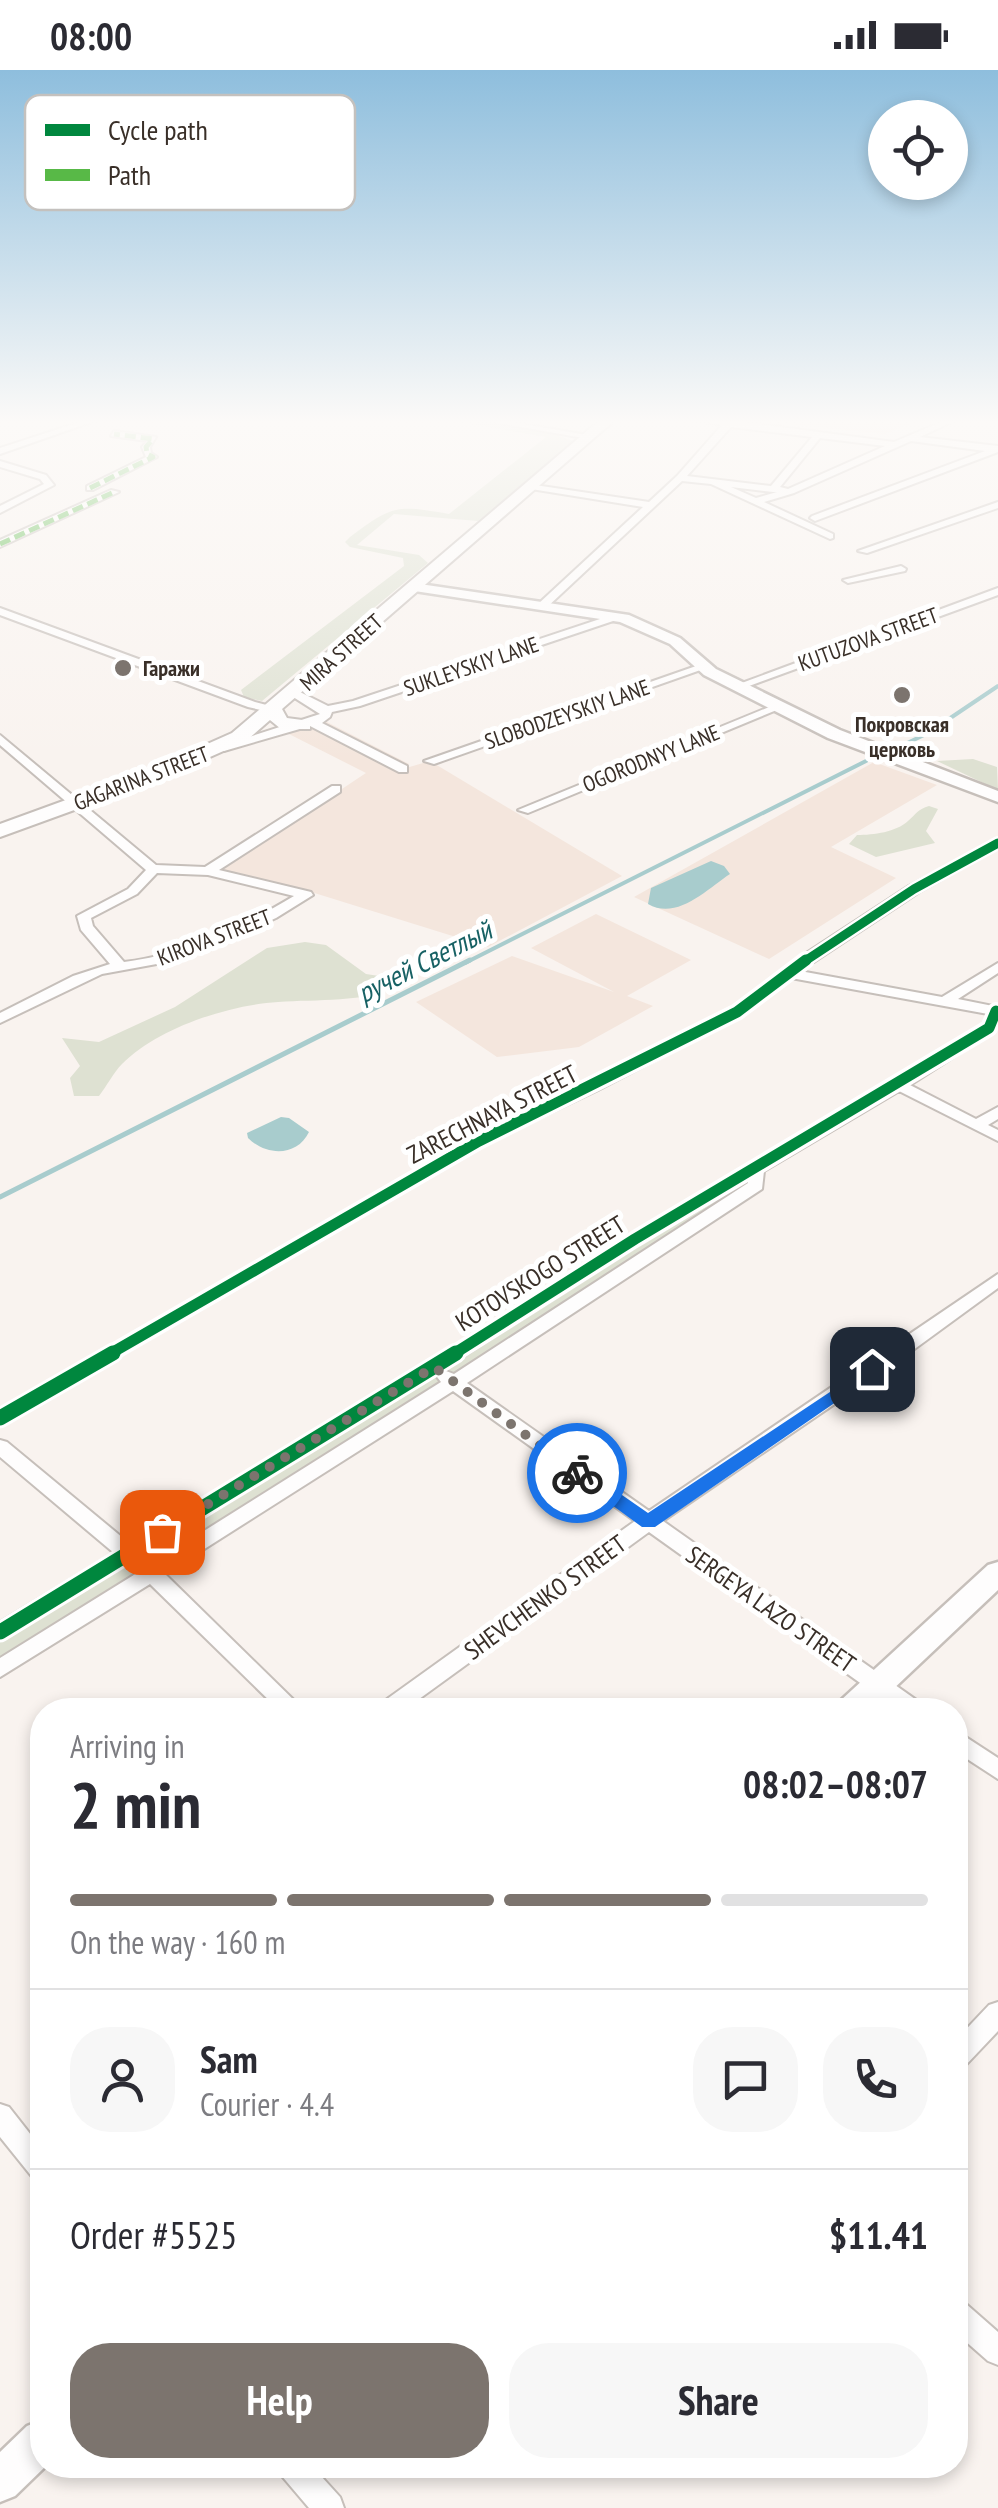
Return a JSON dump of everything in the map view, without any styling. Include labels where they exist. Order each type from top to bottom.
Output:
[{"type":"main road","name":"MIRA STREET","points":[[274,710],[476,533]]},
{"type":"main road","points":[[274,710],[281,722],[313,715]]},
{"type":"main road","name":"GAGARINA STREET","points":[[0,831],[224,747],[274,710]]},
{"type":"street","points":[[0,544],[25,533]]},
{"type":"street","points":[[541,607],[620,533]]},
{"type":"street","points":[[823,533],[830,536]]},
{"type":"street","points":[[848,580],[901,569],[863,551],[915,533]]},
{"type":"street","points":[[413,587],[615,617],[675,641],[703,667],[853,744],[998,797]]},
{"type":"street","name":"KUTUZOVA STREET","points":[[737,686],[998,591]]},
{"type":"street","points":[[0,611],[274,710]]},
{"type":"street","name":"SUKLEYSKIY LANE","points":[[224,747],[615,617]]},
{"type":"street","name":"SLOBODZEYSKIY LANE","points":[[430,761],[703,667]]},
{"type":"street","points":[[294,694],[313,715],[403,769]]},
{"type":"street","name":"OGORODNYY LANE","points":[[524,810],[778,707]]},
{"type":"street","points":[[0,739],[152,869],[208,871],[336,789]]},
{"type":"street","name":"ZARECHNAYA STREET","points":[[0,1418],[479,1141],[738,1012],[810,957],[914,889],[998,843]]},
{"type":"street","points":[[118,964],[86,927],[84,916],[119,900],[148,879],[152,869]]},
{"type":"street","name":"KIROVA STREET","points":[[0,1019],[88,974],[118,964],[148,963],[168,957],[276,913],[306,895],[208,871]]},
{"type":"street","points":[[947,1000],[998,967]]},
{"type":"street","points":[[792,974],[947,1000],[995,1019]]},
{"type":"street","name":"KOTOVSKOGO STREET","points":[[0,1632],[434,1367],[635,1239],[898,1085],[995,1019]]},
{"type":"street","points":[[898,1085],[998,1136]]},
{"type":"street","points":[[977,1125],[998,1112]]},
{"type":"street","name":"KOTOVSKOGO STREET","points":[[0,1669],[453,1383],[756,1185],[756,1171]]},
{"type":"street","name":"SHEVCHENKO STREET","points":[[405,1698],[648,1522],[998,1280]]},
{"type":"street","name":"SERGEYA LAZO STREET","points":[[434,1367],[897,1698]]},
{"type":"street","points":[[0,1447],[128,1552],[281,1698]]},
{"type":"street","points":[[864,1698],[998,1573]]},
{"type":"street","points":[[968,1748],[998,1770]]},
{"type":"street","points":[[968,2045],[998,2013]]},
{"type":"street","points":[[0,2116],[30,2154]]},
{"type":"street","points":[[968,2324],[998,2351]]},
{"type":"street","points":[[0,2481],[30,2453]]},
{"type":"street","points":[[302,2478],[329,2508]]},
{"type":"shaded area","points":[[372,533],[357,545],[419,555],[428,563],[262,701],[244,697],[241,690],[404,566],[403,558],[350,547],[345,542],[350,537]]},
{"type":"shaded area","points":[[325,721],[409,764],[406,768],[430,761],[622,876],[488,947],[308,891],[220,870],[366,773],[287,733]]},
{"type":"shaded area","points":[[973,759],[997,767],[998,790],[937,761]]},
{"type":"shaded area","points":[[874,762],[937,785],[831,847],[896,878],[769,959],[634,897]]},
{"type":"shaded area","points":[[929,806],[938,809],[926,831],[935,843],[876,857],[849,844],[857,835],[897,828]]},
{"type":"shaded area","points":[[596,914],[691,960],[627,996],[653,1006],[579,1047],[497,1057],[416,1002],[512,956],[614,992],[531,948]]},
{"type":"shaded area","points":[[305,942],[326,945],[366,974],[399,979],[400,986],[356,998],[258,1004],[216,1013],[174,1029],[137,1051],[99,1096],[74,1096],[70,1078],[80,1066],[62,1038],[99,1042],[175,1007],[267,948]]},
{"type":"shaded area","points":[[756,1171],[756,1185],[0,1669],[0,1632]]},
{"type":"water","points":[[711,861],[724,866],[730,874],[681,906],[670,909],[648,904],[651,888]]},
{"type":"water","points":[[281,1117],[309,1132],[297,1146],[272,1151],[248,1138],[247,1133]]},
{"type":"waterway","name":"ручей Светлый","points":[[895,749],[928,733],[998,686]]},
{"type":"waterway","name":"ручей Светлый","points":[[465,963],[866,761]]},
{"type":"waterway","name":"ручей Светлый","points":[[0,1197],[470,960]]},
{"type":"marked path","points":[[0,544],[25,533]]},
{"type":"cycle path","points":[[0,1418],[479,1141],[737,1012],[810,957],[914,889],[998,843]]},
{"type":"cycle path","points":[[0,1632],[434,1367],[635,1239],[899,1085],[989,1028],[996,1011]]},
{"type":"way so far","points":[[162,1532],[434,1367],[577,1473]]},
{"type":"place","name":"Гаражи","points":[[123,668]]},
{"type":"place","name":"Покровская церковь","points":[[902,695]]},
{"type":"route","points":[[577,1473],[648,1522],[872,1369]]}]
